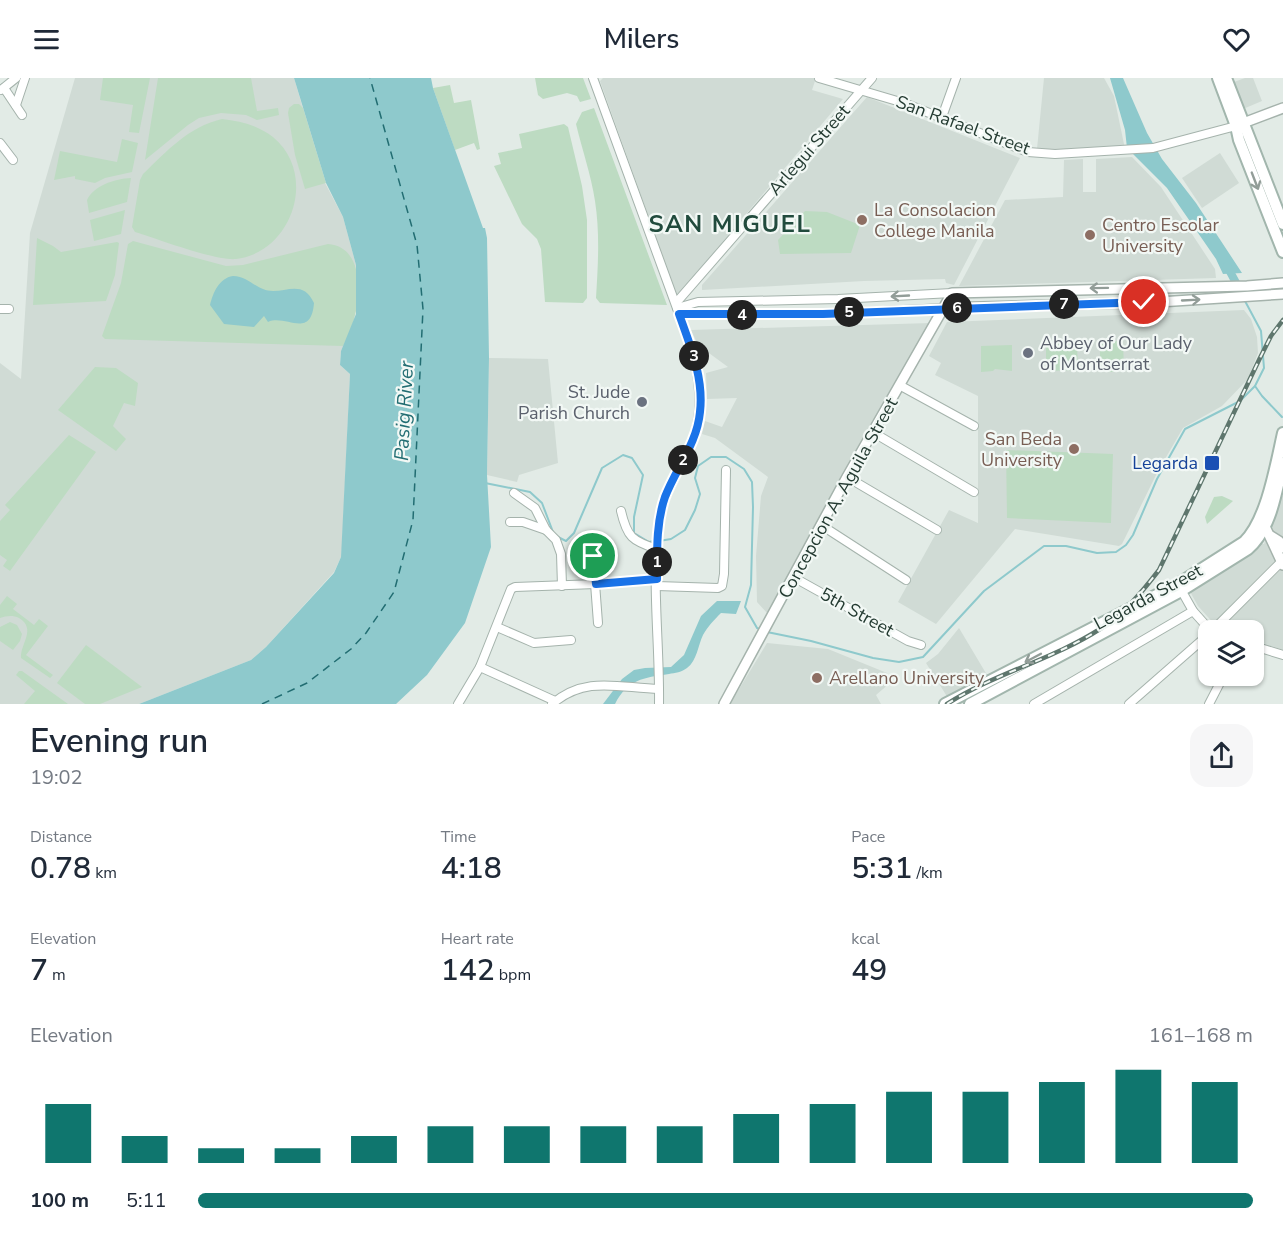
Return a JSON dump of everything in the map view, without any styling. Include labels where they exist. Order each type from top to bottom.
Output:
[{"type":"main road","points":[[1218,78],[1283,224]]},
{"type":"main road","points":[[1226,78],[1240,124],[1239,140],[1283,252]]},
{"type":"main road","name":"Legarda Street","points":[[970,704],[1248,549],[1260,537],[1280,469],[1283,433]]},
{"type":"main road","name":"Legarda Street","points":[[945,704],[1180,587]]},
{"type":"street","points":[[16,78],[2,89],[22,115]]},
{"type":"street","points":[[16,105],[25,78]]},
{"type":"street","points":[[593,78],[696,365],[700,411],[696,431],[664,499],[657,546],[659,704]]},
{"type":"street","name":"San Rafael Street","points":[[819,78],[942,117],[1008,146],[1028,152],[1055,154],[1126,151],[1156,147],[1240,124],[1283,108]]},
{"type":"street","name":"Arlegui Street","points":[[677,308],[872,78]]},
{"type":"street","points":[[942,117],[956,78]]},
{"type":"street","points":[[0,143],[13,159]]},
{"type":"street","points":[[677,308],[698,302],[1247,286],[1283,283]]},
{"type":"street","name":"Concepcion A. Aguila Street","points":[[724,704],[761,639],[820,525],[952,293]]},
{"type":"street","points":[[677,308],[823,314],[1159,302],[1283,294]]},
{"type":"street","points":[[847,298],[847,312]]},
{"type":"street","points":[[823,299],[823,314]]},
{"type":"street","points":[[901,386],[974,426]]},
{"type":"street","points":[[874,433],[974,492]]},
{"type":"street","points":[[458,704],[480,667],[511,589],[515,587],[657,582],[718,588],[722,586],[726,470]]},
{"type":"street","points":[[847,477],[937,530]]},
{"type":"street","points":[[514,493],[535,508],[546,530],[556,540],[560,548],[562,586]]},
{"type":"street","points":[[621,511],[625,528],[633,539],[657,546]]},
{"type":"street","points":[[510,522],[523,522],[546,530]]},
{"type":"street","points":[[1222,620],[1282,563],[1263,522]]},
{"type":"street","points":[[820,525],[906,580]]},
{"type":"street","points":[[1271,536],[1279,541],[1283,548]]},
{"type":"street","points":[[592,544],[598,623]]},
{"type":"street","name":"5th Street","points":[[793,577],[921,645]]},
{"type":"street","points":[[1180,587],[1193,611],[1201,620]]},
{"type":"street","points":[[1034,704],[1193,611]]},
{"type":"street","points":[[496,627],[534,643],[571,640]]},
{"type":"street","points":[[1129,704],[1198,643]]},
{"type":"street","points":[[1264,649],[1283,656]]},
{"type":"street","points":[[480,667],[554,703],[569,692],[587,685],[614,685],[628,688],[659,687]]},
{"type":"street","points":[[1209,704],[1218,686]]},
{"type":"shaded area","points":[[75,78],[294,78],[325,183],[343,217],[356,265],[348,336],[341,351],[340,365],[350,374],[341,557],[334,572],[266,647],[251,660],[139,704],[0,704],[0,363],[21,379],[30,233]]},
{"type":"shaded area","points":[[603,78],[816,78],[812,90],[843,99],[677,296],[600,81]]},
{"type":"shaded area","points":[[1044,78],[1104,78],[1114,96],[1125,149],[1037,149]]},
{"type":"shaded area","points":[[1253,78],[1262,101],[1243,109],[1234,82]]},
{"type":"shaded area","name":"La Consolacion College Manila","points":[[867,97],[1020,158],[954,285],[946,283],[945,279],[702,290],[702,285]]},
{"type":"shaded area","points":[[1220,153],[1239,183],[1202,208],[1182,178]]},
{"type":"shaded area","name":"Centro Escolar University","points":[[1132,157],[1161,187],[1215,269],[1216,278],[959,286],[1005,200],[1063,197],[1064,160],[1083,159],[1083,192],[1096,192],[1096,159]]},
{"type":"shaded area","name":"San Beda University","points":[[1244,310],[1251,319],[1257,337],[1258,353],[1248,379],[1222,406],[1183,428],[1158,471],[1122,544],[1119,546],[1015,529],[936,624],[898,602],[949,510],[978,523],[978,396],[935,375],[941,363],[929,356],[947,322]]},
{"type":"shaded area","points":[[931,323],[768,614],[757,602],[756,556],[761,496],[768,477],[715,438],[702,434],[705,421],[722,427],[737,398],[707,399],[706,373],[728,367],[698,345],[691,330]]},
{"type":"shaded area","points":[[489,358],[548,359],[558,463],[519,475],[517,482],[487,475]]},
{"type":"shaded area","points":[[1279,495],[1283,496],[1283,650],[1264,643],[1264,620],[1211,620],[1198,606],[1188,588],[1260,544],[1264,544]]},
{"type":"shaded area","points":[[959,628],[987,675],[948,698],[926,663],[938,654]]},
{"type":"shaded area","name":"Arellano University","points":[[767,643],[828,649],[887,673],[890,683],[876,695],[881,704],[730,704]]},
{"type":"green space","points":[[103,78],[150,78],[139,133],[129,132],[133,105],[100,100]]},
{"type":"green space","points":[[158,78],[251,78],[257,111],[278,108],[279,115],[257,120],[246,115],[221,113],[199,118],[145,160]]},
{"type":"green space","points":[[535,78],[583,78],[591,99],[580,102],[577,96],[567,93],[543,99],[538,95]]},
{"type":"green space","points":[[450,85],[454,103],[471,100],[480,149],[477,150],[474,143],[455,150],[433,88]]},
{"type":"green space","points":[[294,104],[299,104],[303,108],[326,183],[305,189],[295,155],[288,113],[289,108]]},
{"type":"green space","points":[[594,108],[667,305],[600,303],[596,298],[597,213],[576,124],[582,112]]},
{"type":"green space","points":[[222,119],[242,122],[261,129],[273,137],[287,153],[294,171],[296,190],[293,209],[285,227],[272,242],[256,253],[236,259],[215,257],[135,232],[132,227],[143,174],[188,134]]},
{"type":"green space","points":[[564,124],[568,127],[582,186],[587,220],[587,298],[583,303],[545,302],[541,249],[537,239],[522,224],[494,166],[501,164],[498,153],[522,148],[519,134]]},
{"type":"green space","points":[[122,139],[138,143],[132,172],[105,178],[95,183],[75,179],[75,176],[54,180],[60,151],[117,162]]},
{"type":"green space","points":[[131,178],[127,202],[89,213],[87,200],[95,190],[112,181]]},
{"type":"green space","points":[[125,210],[121,234],[94,241],[90,220]]},
{"type":"green space","points":[[805,211],[827,212],[860,225],[851,253],[780,254],[778,240]]},
{"type":"green space","points":[[37,238],[61,252],[119,243],[115,275],[106,301],[33,305]]},
{"type":"green space","points":[[133,241],[226,266],[243,265],[328,244],[339,247],[347,252],[353,261],[358,282],[357,305],[350,331],[343,346],[105,339],[102,336],[121,283],[128,244]]},
{"type":"green space","points":[[1071,341],[1071,346],[1077,346],[1078,370],[1046,371],[1046,342]]},
{"type":"green space","points":[[1105,341],[1117,341],[1118,344],[1123,344],[1124,368],[1116,368],[1115,372],[1100,369],[1100,344],[1105,344]]},
{"type":"green space","points":[[1012,345],[1012,371],[995,369],[981,372],[981,346]]},
{"type":"green space","points":[[95,367],[116,368],[138,383],[135,406],[124,403],[113,426],[126,439],[116,451],[58,410]]},
{"type":"green space","points":[[69,435],[96,452],[10,571],[3,566],[7,560],[0,555],[0,521],[10,510],[5,505]]},
{"type":"green space","points":[[1006,450],[1113,454],[1111,523],[1007,518]]},
{"type":"green space","points":[[1222,496],[1233,501],[1207,524],[1205,517],[1214,497]]},
{"type":"green space","points":[[7,596],[17,604],[13,609],[34,625],[39,619],[48,626],[26,655],[53,675],[50,678],[21,658],[27,632],[24,622],[14,616],[0,618],[0,605]]},
{"type":"green space","points":[[10,622],[17,625],[22,634],[13,650],[0,641],[0,627]]},
{"type":"green space","points":[[86,645],[142,687],[100,704],[85,704],[57,683]]},
{"type":"green space","points":[[19,671],[68,704],[24,704],[35,691],[16,675]]},
{"type":"water","name":"Pasig River","points":[[294,78],[431,78],[487,238],[489,358],[487,475],[491,547],[465,623],[427,675],[396,704],[139,704],[251,660],[266,647],[334,573],[341,557],[350,374],[340,365],[341,351],[356,314],[356,265],[343,217],[326,183]]},
{"type":"water","points":[[1110,78],[1123,78],[1147,133],[1162,159],[1196,203],[1242,273],[1223,274],[1216,259],[1167,188],[1127,148],[1125,130]]},
{"type":"water","points":[[233,276],[242,277],[270,291],[297,289],[304,291],[314,303],[312,314],[303,323],[275,320],[268,322],[264,316],[254,327],[224,324],[210,305],[220,283]]},
{"type":"water","points":[[717,601],[741,601],[736,614],[721,613],[709,626],[690,665],[678,672],[637,681],[625,689],[615,704],[603,704],[622,679],[634,670],[671,667],[684,655],[701,616]]},
{"type":"waterway","points":[[1227,266],[1242,294]]},
{"type":"waterway","points":[[767,632],[873,658],[899,662],[923,657],[984,591],[1044,546],[1066,546],[1097,553],[1116,552],[1126,545],[1133,535],[1157,479],[1185,429],[1240,401],[1255,386],[1264,368],[1261,331],[1245,301]]},
{"type":"waterway","points":[[1255,386],[1282,417]]},
{"type":"waterway","points":[[556,536],[566,541],[574,533],[602,468],[623,455],[632,458],[643,475],[634,517],[634,533],[649,542],[654,541]]},
{"type":"waterway","points":[[659,541],[671,539],[685,530],[700,494],[695,478],[698,466],[711,457],[726,457],[744,469],[752,482],[753,507],[751,585],[745,607],[757,628],[762,630]]},
{"type":"waterway","points":[[485,483],[530,492],[542,503],[553,532]]},
{"type":"ferry route","points":[[262,704],[307,683],[351,649],[366,633],[394,592],[413,520],[423,309],[417,245],[370,78]]},
{"type":"railway","points":[[947,704],[965,693],[1082,640],[1125,610],[1159,570],[1259,360],[1271,336],[1283,320]]},
{"type":"place","name":"La Consolacion College Manila","points":[[862,220]]},
{"type":"place","name":"Centro Escolar University","points":[[1090,235]]},
{"type":"place","name":"Abbey of Our Lady of Montserrat","points":[[1028,353]]},
{"type":"place","name":"St. Jude Parish Church","points":[[642,402]]},
{"type":"place","name":"San Beda University","points":[[1074,449]]},
{"type":"place","name":"Legarda","points":[[1212,463]]},
{"type":"place","name":"Arellano University","points":[[817,678]]},
{"type":"district","name":"SAN MIGUEL","points":[[730,224]]},
{"type":"route","points":[[593,556],[596,584],[657,579],[657,544],[664,499],[690,446],[700,411],[696,365],[679,314],[823,314],[1144,302]]}]
